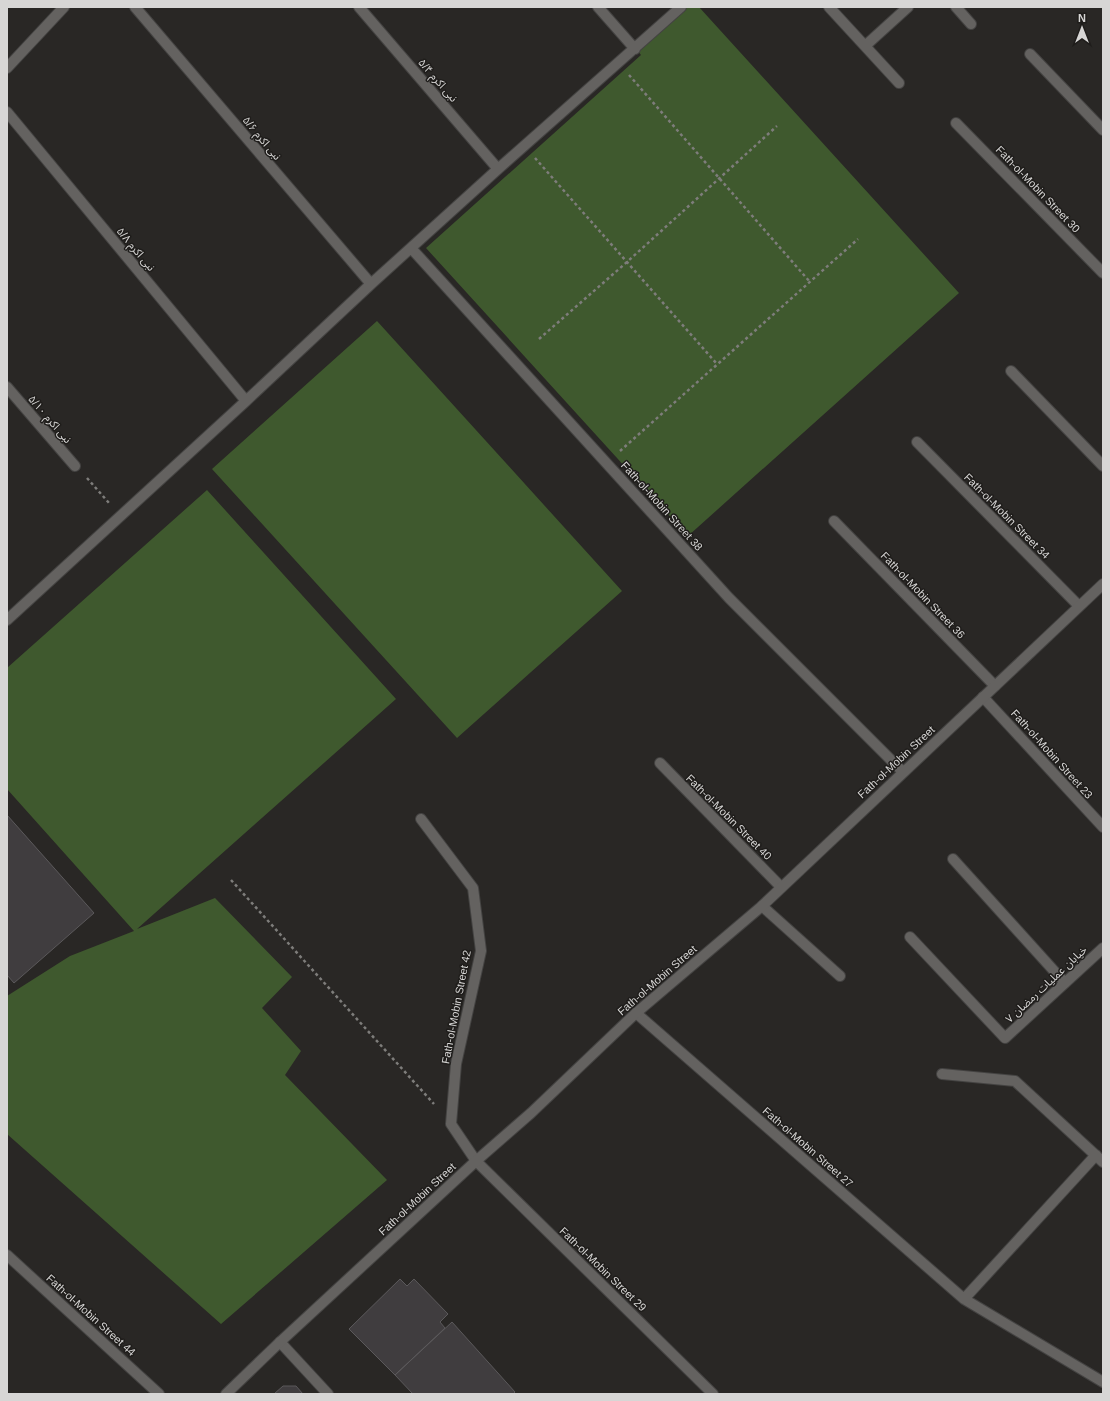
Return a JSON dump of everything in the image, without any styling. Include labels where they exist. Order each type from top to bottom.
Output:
[{"type":"street","points":[[7,68],[64,7]]},
{"type":"street","name":"نبی اکرم ۵/۶","points":[[135,7],[371,284]]},
{"type":"street","name":"نبی اکرم ۵/۴","points":[[359,7],[498,169]]},
{"type":"street","points":[[598,7],[635,49]]},
{"type":"street","points":[[7,620],[371,284],[681,7]]},
{"type":"street","points":[[829,7],[899,83]]},
{"type":"street","points":[[865,46],[908,7]]},
{"type":"street","points":[[956,7],[971,24]]},
{"type":"street","points":[[1030,54],[1103,130]]},
{"type":"street","name":"نبی اکرم ۵/۸","points":[[7,112],[246,401]]},
{"type":"street","name":"Fath-ol-Mobin Street 30","points":[[956,123],[1103,273]]},
{"type":"street","name":"Fath-ol-Mobin Street 38","points":[[411,248],[729,598],[903,772]]},
{"type":"street","points":[[1011,371],[1103,466]]},
{"type":"street","name":"نبی اکرم ۵/۱۰","points":[[7,387],[76,466]]},
{"type":"street","name":"Fath-ol-Mobin Street 34","points":[[917,442],[1080,606]]},
{"type":"street","name":"Fath-ol-Mobin Street 36","points":[[834,521],[995,686]]},
{"type":"street","name":"Fath-ol-Mobin Street","points":[[226,1394],[280,1342],[476,1161],[531,1113],[636,1013],[762,906],[1103,584]]},
{"type":"street","name":"Fath-ol-Mobin Street 23","points":[[983,696],[1103,827]]},
{"type":"street","name":"Fath-ol-Mobin Street 40","points":[[660,763],[781,887]]},
{"type":"street","name":"Fath-ol-Mobin Street 42","points":[[421,819],[473,888],[481,952],[456,1064],[451,1124]]},
{"type":"street","points":[[953,859],[1065,983]]},
{"type":"street","points":[[762,906],[840,976]]},
{"type":"street","name":"خیابان عملیات رمضان ۷","points":[[910,937],[1005,1038],[1103,948]]},
{"type":"street","name":"Fath-ol-Mobin Street 27","points":[[636,1013],[964,1299],[1103,1382]]},
{"type":"street","points":[[942,1074],[1015,1081],[1099,1159],[964,1299]]},
{"type":"street","points":[[451,1124],[476,1161]]},
{"type":"street","name":"Fath-ol-Mobin Street 29","points":[[476,1161],[713,1394]]},
{"type":"street","name":"Fath-ol-Mobin Street 44","points":[[7,1254],[159,1394]]},
{"type":"street","points":[[280,1342],[328,1394]]},
{"type":"path","points":[[618,63],[720,177],[810,282]]},
{"type":"path","points":[[539,339],[627,262],[777,126]]},
{"type":"path","points":[[524,146],[717,364]]},
{"type":"path","points":[[607,463],[858,239]]},
{"type":"path","points":[[76,466],[121,516]]},
{"type":"path","points":[[231,880],[451,1124]]},
{"type":"green space","points":[[675,7],[699,7],[959,293],[688,536],[426,248],[641,55],[633,45]]},
{"type":"green space","points":[[377,321],[622,591],[457,738],[212,469]]},
{"type":"green space","points":[[207,490],[396,699],[137,929],[215,898],[292,977],[262,1008],[301,1051],[285,1075],[387,1180],[221,1324],[7,1134],[7,996],[70,956],[134,931],[7,789],[7,668]]},
{"type":"building","points":[[7,815],[94,913],[14,983],[7,975]]},
{"type":"building","points":[[400,1279],[407,1286],[414,1279],[448,1314],[440,1322],[445,1328],[395,1375],[349,1329]]},
{"type":"building","points":[[452,1322],[515,1392],[513,1394],[413,1394],[395,1375]]},
{"type":"building","points":[[283,1386],[296,1386],[303,1394],[274,1394]]}]
